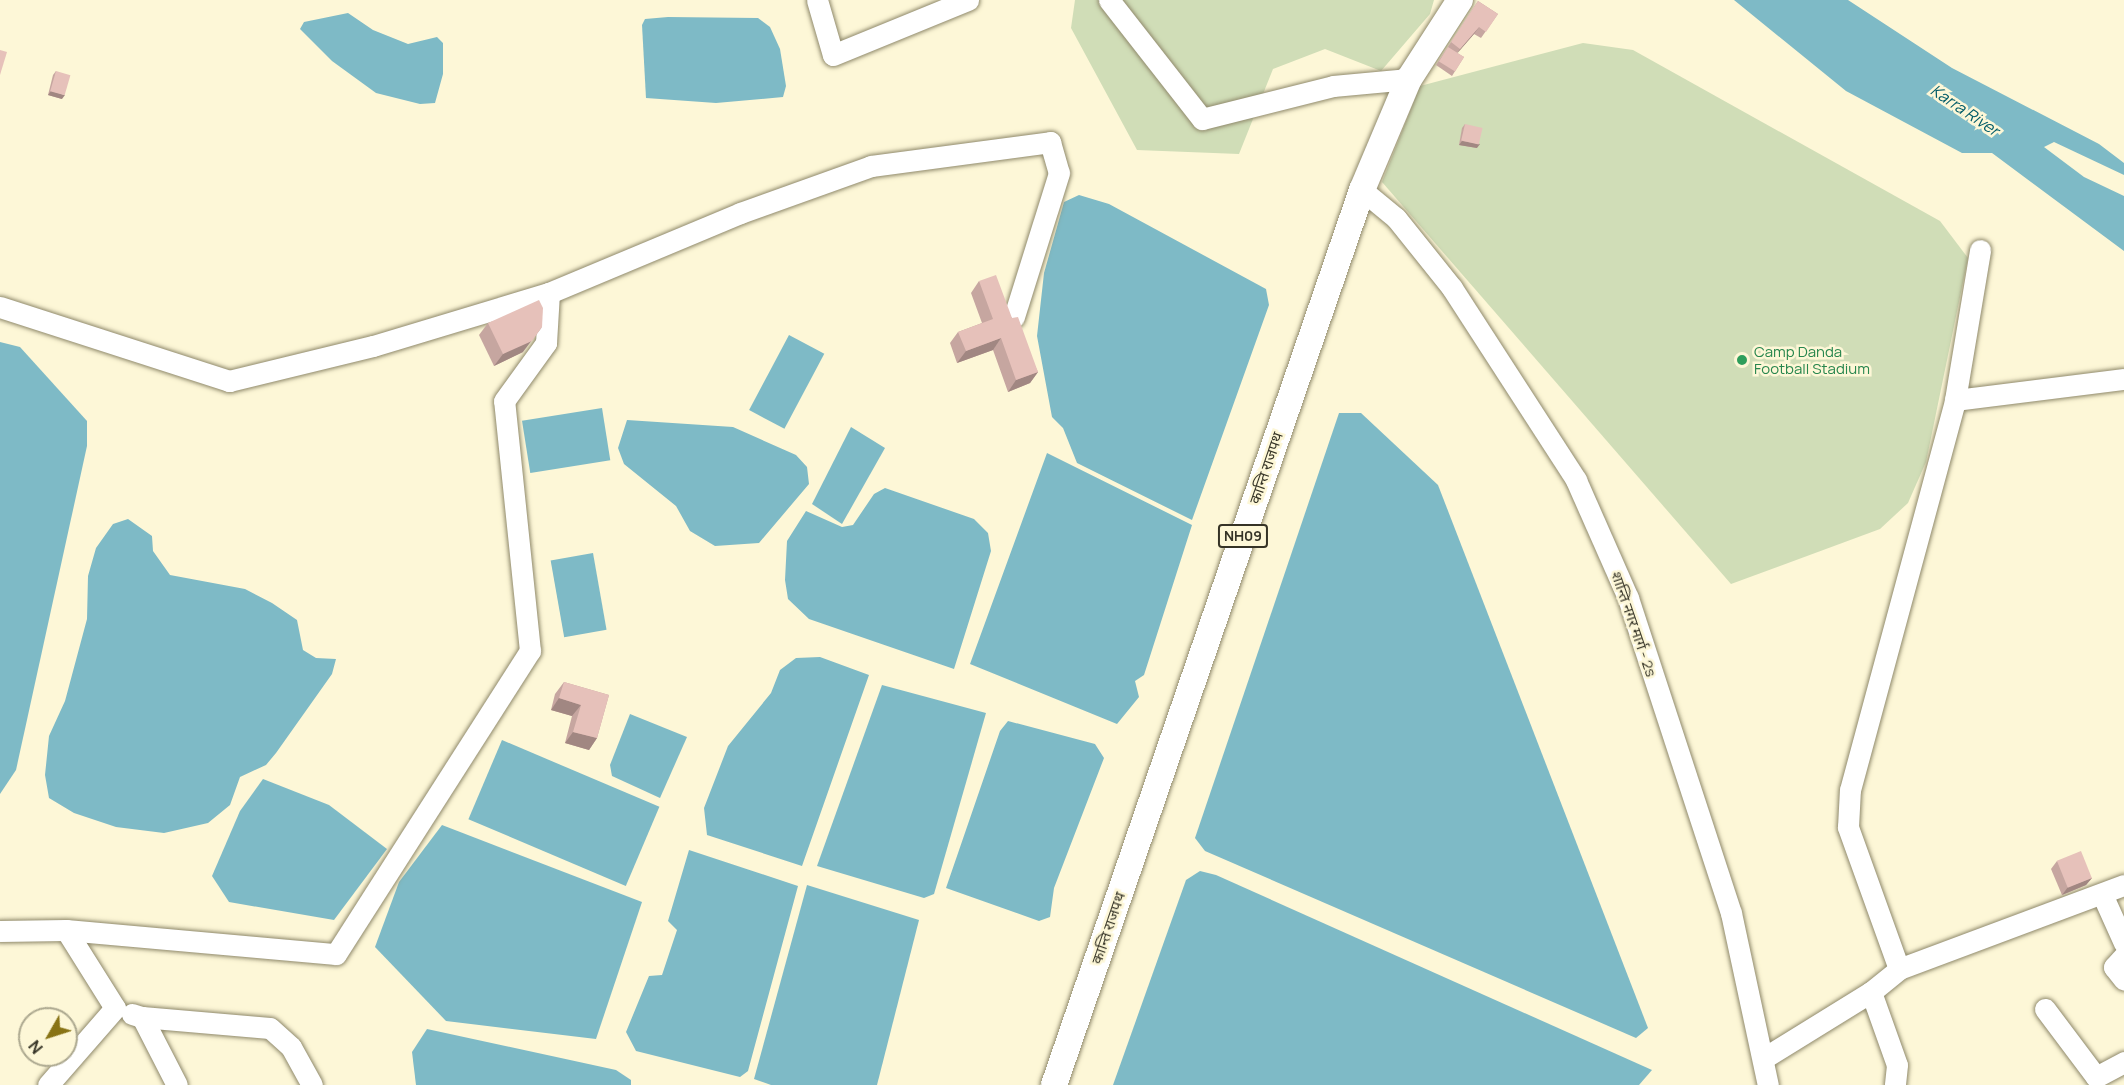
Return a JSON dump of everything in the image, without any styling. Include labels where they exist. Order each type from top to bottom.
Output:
[{"type":"main road","name":"कान्ति राजपथ","points":[[1054,1085],[1362,190],[1409,79],[1460,0]]},
{"type":"street","points":[[817,0],[833,55],[968,0]]},
{"type":"street","points":[[1109,0],[1202,119],[1333,86],[1409,79]]},
{"type":"street","points":[[0,307],[229,381],[373,346],[549,293],[740,213],[871,166],[1050,142],[1059,173],[1014,317]]},
{"type":"street","name":"शान्ति नगर मार्ग - 2s","points":[[1362,190],[1396,218],[1452,288],[1576,480],[1628,598],[1731,913],[1768,1085]]},
{"type":"street","points":[[1899,969],[1848,827],[1850,790],[1955,400],[1980,250]]},
{"type":"street","points":[[0,931],[66,930],[336,954],[530,651],[504,401],[546,343],[549,293]]},
{"type":"street","points":[[1955,400],[2124,379]]},
{"type":"street","points":[[1764,1058],[1871,992],[1899,969],[2124,885]]},
{"type":"street","points":[[2102,894],[2124,943]]},
{"type":"street","points":[[66,930],[115,1008],[142,1017],[270,1028],[291,1047],[312,1085]]},
{"type":"street","points":[[2124,957],[2114,967],[2124,980]]},
{"type":"street","points":[[1871,992],[1896,1075],[1911,1085]]},
{"type":"street","points":[[48,1085],[115,1008]]},
{"type":"street","points":[[2045,1009],[2096,1077],[2124,1062]]},
{"type":"street","points":[[142,1017],[177,1085]]},
{"type":"green space","points":[[1075,0],[1434,0],[1430,14],[1381,71],[1325,49],[1273,69],[1239,154],[1137,150],[1071,28]]},
{"type":"green space","name":"Camp Danda Football Stadium","points":[[1583,43],[1633,50],[1940,221],[1968,258],[1926,462],[1908,503],[1880,529],[1731,584],[1382,182],[1420,86]]},
{"type":"water","name":"Karra River","points":[[1734,0],[1848,0],[1952,68],[2099,144],[2124,163],[2124,175],[2054,142],[2044,147],[2084,177],[2124,196],[2124,251],[1992,153],[1962,153],[1846,91]]},
{"type":"water","points":[[348,13],[373,30],[408,44],[437,37],[443,43],[443,74],[435,103],[420,104],[376,93],[332,61],[300,29],[304,22]]},
{"type":"water","points":[[758,18],[770,27],[780,49],[786,86],[783,97],[716,103],[646,98],[642,25],[645,19]]},
{"type":"water","points":[[1079,195],[1109,204],[1266,289],[1269,305],[1192,520],[1077,463],[1063,428],[1052,417],[1037,336],[1044,273],[1064,202]]},
{"type":"water","points":[[789,335],[824,354],[784,429],[749,410]]},
{"type":"water","points":[[0,342],[20,347],[87,421],[87,446],[16,770],[0,794]]},
{"type":"water","points":[[602,408],[610,460],[530,473],[522,421]]},
{"type":"water","points":[[1339,413],[1361,413],[1438,485],[1648,1028],[1636,1038],[1205,851],[1195,838]]},
{"type":"water","points":[[627,420],[733,427],[796,455],[807,467],[809,484],[759,543],[715,546],[690,531],[676,506],[624,464],[618,448]]},
{"type":"water","points":[[851,427],[885,448],[842,524],[812,504]]},
{"type":"water","points":[[1047,453],[1192,525],[1144,675],[1135,681],[1139,697],[1117,724],[970,664]]},
{"type":"water","points":[[885,488],[974,519],[988,533],[991,551],[954,669],[809,619],[788,599],[785,580],[787,541],[806,511],[842,527],[853,525],[874,494]]},
{"type":"water","points":[[128,519],[152,536],[153,551],[170,575],[245,589],[272,603],[297,620],[303,650],[316,658],[336,659],[332,674],[276,753],[266,765],[240,777],[230,805],[208,823],[164,833],[116,827],[74,813],[49,798],[45,775],[49,736],[65,701],[87,619],[88,576],[96,548],[113,524]]},
{"type":"water","points":[[593,553],[607,630],[564,637],[551,560]]},
{"type":"water","points":[[820,657],[869,675],[802,866],[707,835],[704,808],[728,746],[771,693],[780,670],[796,658]]},
{"type":"water","points":[[882,685],[986,713],[934,894],[924,898],[817,866]]},
{"type":"water","points":[[630,714],[687,737],[660,798],[612,776],[610,765]]},
{"type":"water","points":[[1008,721],[1095,744],[1104,758],[1054,888],[1050,917],[1039,921],[946,888],[1000,731]]},
{"type":"water","points":[[502,740],[659,807],[626,886],[468,819]]},
{"type":"water","points":[[263,779],[329,805],[387,849],[334,920],[229,902],[212,876],[240,811]]},
{"type":"water","points":[[442,825],[642,902],[596,1039],[446,1021],[375,947],[399,882]]},
{"type":"water","points":[[689,850],[798,886],[748,1071],[740,1077],[636,1051],[626,1032],[649,976],[662,975],[677,930],[668,921]]},
{"type":"water","points":[[1200,871],[1216,875],[1652,1070],[1639,1085],[1113,1085],[1186,880]]},
{"type":"water","points":[[807,885],[919,920],[877,1085],[771,1085],[754,1079]]},
{"type":"water","points":[[427,1029],[616,1070],[631,1080],[631,1085],[416,1085],[412,1052]]},
{"type":"building","points":[[1478,1],[1498,14],[1486,32],[1479,27],[1460,49],[1451,42]]},
{"type":"building","points":[[1448,47],[1464,57],[1455,71],[1439,61]]},
{"type":"building","points":[[0,50],[7,52],[0,75]]},
{"type":"building","points":[[56,71],[70,75],[65,95],[50,91]]},
{"type":"building","points":[[1465,124],[1483,128],[1479,145],[1461,141]]},
{"type":"building","points":[[996,275],[1012,318],[1018,317],[1038,372],[1016,380],[1001,338],[966,351],[958,332],[993,319],[979,281]]},
{"type":"building","points":[[539,300],[543,308],[542,327],[532,341],[503,354],[488,323]]},
{"type":"building","points":[[564,682],[609,695],[597,738],[573,732],[581,705],[559,698]]},
{"type":"building","points":[[2081,851],[2092,878],[2068,888],[2057,861]]},
{"type":"place","name":"Camp Danda Football Stadium","points":[[1742,360]]}]
